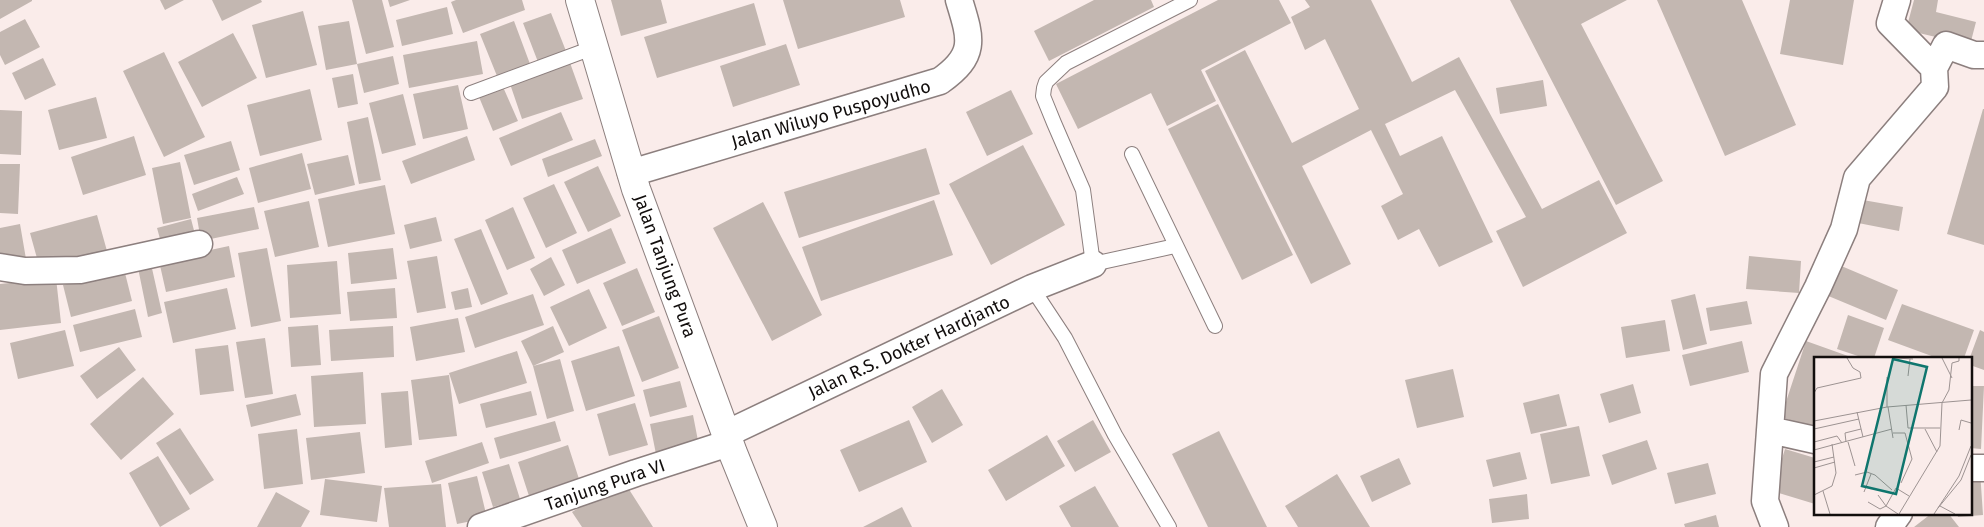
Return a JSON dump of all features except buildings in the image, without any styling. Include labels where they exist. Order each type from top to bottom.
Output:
[{"type":"street","name":"Jalan Tanjung Pura","points":[[580,0],[631,173],[728,438],[763,527]]},
{"type":"street","name":"Jalan Wiluyo Puspoyudho","points":[[631,173],[940,81],[955,70],[968,51],[967,25],[959,0]]},
{"type":"street","points":[[1897,0],[1890,23],[1934,68]]},
{"type":"street","points":[[1775,527],[1765,501],[1774,374],[1818,287],[1844,229],[1857,178],[1935,87],[1934,68],[1946,45],[1974,55],[1984,55]]},
{"type":"street","points":[[0,267],[25,271],[80,270],[199,244]]},
{"type":"street","name":"Jalan R.S. Dokter Hardjanto","points":[[728,438],[1032,288],[1093,264]]},
{"type":"street","points":[[1770,430],[1814,440]]},
{"type":"street","name":"Tanjung Pura VI","points":[[481,527],[636,473],[728,438]]},
{"type":"street","points":[[1889,527],[1898,514]]},
{"type":"lane","points":[[1174,246],[1093,264],[1083,190],[1043,96],[1046,82],[1066,63],[1190,0]]},
{"type":"lane","points":[[471,92],[595,47]]},
{"type":"lane","points":[[1132,154],[1174,246],[1215,326]]},
{"type":"lane","points":[[1032,288],[1065,338],[1115,435],[1169,527]]}]
